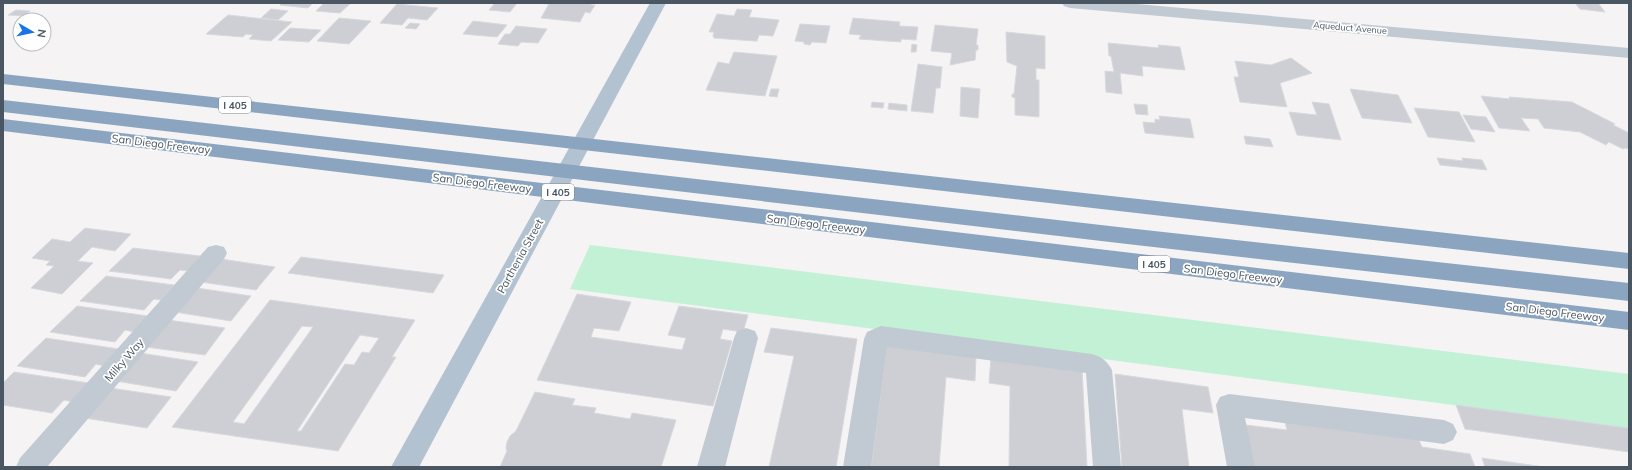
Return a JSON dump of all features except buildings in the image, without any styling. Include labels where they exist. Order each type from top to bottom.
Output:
[{"type":"highway","name":"I 405","points":[[3,79],[468,130],[691,172],[1629,261]]},
{"type":"highway","points":[[3,97],[451,153]]},
{"type":"highway","points":[[3,106],[451,153],[691,172],[1629,282]]},
{"type":"highway","name":"San Diego Freeway","points":[[3,125],[1629,321]]},
{"type":"highway","points":[[691,172],[1629,292]]},
{"type":"main road","name":"Parthenia Street","points":[[405,467],[658,3]]},
{"type":"street","name":"Aqueduct Avenue","points":[[1070,3],[1629,53]]},
{"type":"street","name":"Milky Way","points":[[30,467],[216,253]]},
{"type":"street","points":[[857,467],[876,339],[881,336],[1092,364],[1099,370],[1107,467]]},
{"type":"street","points":[[711,467],[746,338]]},
{"type":"street","points":[[1241,467],[1229,405],[1444,432]]},
{"type":"green space","points":[[590,245],[1629,374],[1629,428],[570,289]]}]
